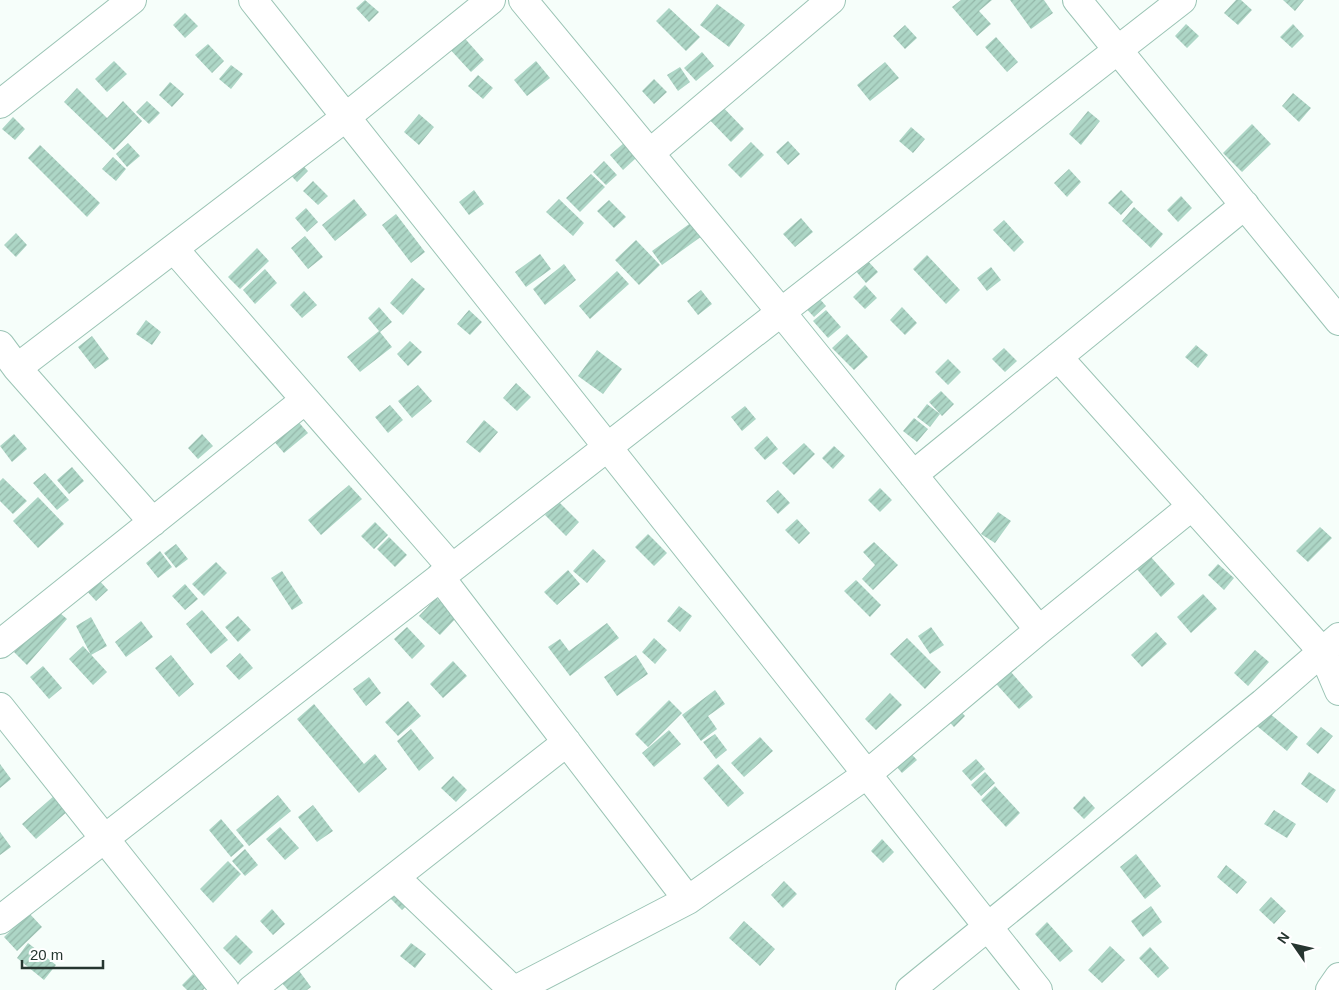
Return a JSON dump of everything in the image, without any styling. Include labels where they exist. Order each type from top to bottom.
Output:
[{"type":"street","points":[[0,104],[132,0]]},
{"type":"street","points":[[253,0],[1038,990]]},
{"type":"street","points":[[17,368],[346,117],[491,0]]},
{"type":"street","points":[[523,0],[781,312],[1039,630]]},
{"type":"street","points":[[1077,0],[1339,321]]},
{"type":"street","points":[[0,920],[1182,0]]},
{"type":"street","points":[[650,153],[817,4]]},
{"type":"street","points":[[913,475],[1245,205]]},
{"type":"street","points":[[174,248],[306,400],[446,573],[567,742],[688,900]]},
{"type":"street","points":[[0,345],[17,368],[152,522]]},
{"type":"street","points":[[1058,357],[1192,506],[1331,644],[1339,691]]},
{"type":"street","points":[[0,644],[306,400]]},
{"type":"street","points":[[395,877],[514,990],[688,900],[866,775],[1039,630],[1192,506]]},
{"type":"street","points":[[910,990],[1263,704],[1331,644]]},
{"type":"street","points":[[0,707],[225,990]]},
{"type":"street","points":[[251,990],[567,742]]},
{"type":"street","points":[[1330,990],[1339,977]]},
{"type":"building","points":[[365,0],[379,12],[369,22],[356,8]]},
{"type":"building","points":[[961,0],[992,0],[979,11],[991,24],[977,36],[952,7]]},
{"type":"building","points":[[1010,0],[1044,0],[1053,13],[1031,29]]},
{"type":"building","points":[[1236,0],[1241,0],[1252,10],[1238,25],[1224,13]]},
{"type":"building","points":[[1283,0],[1304,0],[1295,11]]},
{"type":"building","points":[[717,4],[745,25],[729,47],[700,25]]},
{"type":"building","points":[[669,8],[700,37],[686,51],[656,21]]},
{"type":"building","points":[[185,13],[198,26],[185,38],[173,25]]},
{"type":"building","points":[[1186,24],[1199,36],[1187,48],[1175,36]]},
{"type":"building","points":[[1293,24],[1304,36],[1292,48],[1280,37]]},
{"type":"building","points":[[905,25],[917,38],[905,49],[893,36]]},
{"type":"building","points":[[460,33],[484,60],[471,72],[446,45]]},
{"type":"building","points":[[996,37],[1018,62],[1007,72],[985,47]]},
{"type":"building","points":[[208,44],[224,61],[212,73],[195,55]]},
{"type":"building","points":[[702,52],[714,66],[696,81],[684,68]]},
{"type":"building","points":[[114,61],[127,74],[107,92],[95,79]]},
{"type":"building","points":[[536,61],[550,78],[527,96],[514,80]]},
{"type":"building","points":[[885,62],[899,78],[870,101],[857,85]]},
{"type":"building","points":[[231,65],[243,74],[231,89],[219,79]]},
{"type":"building","points":[[680,67],[690,82],[678,91],[667,75]]},
{"type":"building","points":[[478,75],[493,88],[483,99],[468,86]]},
{"type":"building","points":[[654,79],[667,92],[654,104],[642,91]]},
{"type":"building","points":[[170,82],[184,94],[172,107],[159,95]]},
{"type":"building","points":[[77,88],[107,118],[123,101],[142,121],[114,150],[64,102]]},
{"type":"building","points":[[1293,93],[1311,108],[1299,122],[1282,106]]},
{"type":"building","points":[[715,99],[744,129],[731,142],[702,112]]},
{"type":"building","points":[[147,101],[160,113],[149,124],[136,112]]},
{"type":"building","points":[[1088,111],[1100,121],[1081,145],[1069,134]]},
{"type":"building","points":[[419,114],[434,127],[419,145],[404,132]]},
{"type":"building","points":[[13,117],[25,129],[15,140],[2,129]]},
{"type":"building","points":[[1252,124],[1271,144],[1242,172],[1223,153]]},
{"type":"building","points":[[911,127],[925,139],[913,153],[899,141]]},
{"type":"building","points":[[788,141],[800,154],[788,165],[776,152]]},
{"type":"building","points":[[751,142],[764,155],[741,178],[728,165]]},
{"type":"building","points":[[128,143],[140,156],[127,167],[116,154]]},
{"type":"building","points":[[624,143],[636,158],[623,170],[610,155]]},
{"type":"building","points":[[40,145],[100,203],[87,217],[28,158]]},
{"type":"building","points":[[113,157],[126,169],[116,181],[102,169]]},
{"type":"building","points":[[297,159],[308,171],[297,182],[285,169]]},
{"type":"building","points":[[604,161],[617,175],[606,185],[593,172]]},
{"type":"building","points":[[1069,169],[1081,182],[1067,197],[1054,183]]},
{"type":"building","points":[[591,174],[605,187],[580,212],[566,198]]},
{"type":"building","points":[[313,181],[328,196],[318,205],[303,191]]},
{"type":"building","points":[[474,190],[484,204],[469,215],[459,202]]},
{"type":"building","points":[[1121,190],[1133,202],[1121,215],[1108,203]]},
{"type":"building","points":[[1181,196],[1192,208],[1178,222],[1167,210]]},
{"type":"building","points":[[354,199],[367,215],[335,241],[322,225]]},
{"type":"building","points":[[559,199],[584,223],[573,236],[546,212]]},
{"type":"building","points":[[609,200],[626,217],[614,228],[597,211]]},
{"type":"building","points":[[1134,207],[1163,234],[1151,248],[1122,221]]},
{"type":"building","points":[[306,208],[318,222],[307,232],[295,218]]},
{"type":"building","points":[[396,214],[425,252],[411,263],[382,225]]},
{"type":"building","points":[[801,218],[813,232],[795,247],[783,234]]},
{"type":"building","points":[[1004,220],[1024,242],[1014,252],[993,230]]},
{"type":"building","points":[[692,222],[702,236],[662,265],[652,251]]},
{"type":"building","points":[[16,233],[27,245],[16,257],[4,245]]},
{"type":"building","points":[[305,236],[323,257],[308,269],[291,248]]},
{"type":"building","points":[[636,240],[660,265],[639,285],[615,260]]},
{"type":"building","points":[[257,248],[269,261],[240,289],[228,277]]},
{"type":"building","points":[[540,254],[551,269],[526,287],[515,272]]},
{"type":"building","points":[[927,255],[960,290],[946,304],[913,269]]},
{"type":"building","points":[[866,259],[878,272],[866,283],[854,269]]},
{"type":"building","points":[[564,264],[576,280],[545,305],[533,289]]},
{"type":"building","points":[[991,267],[1001,280],[987,291],[977,278]]},
{"type":"building","points":[[265,269],[277,283],[255,304],[243,290]]},
{"type":"building","points":[[617,271],[629,284],[590,319],[579,306]]},
{"type":"building","points":[[412,278],[425,289],[403,315],[390,303]]},
{"type":"building","points":[[865,285],[877,298],[865,309],[853,297]]},
{"type":"building","points":[[701,290],[712,304],[698,315],[687,301]]},
{"type":"building","points":[[812,290],[826,306],[814,317],[800,302]]},
{"type":"building","points":[[304,291],[317,305],[302,318],[290,305]]},
{"type":"building","points":[[379,307],[392,322],[380,332],[392,347],[360,372],[347,357],[379,331],[368,318]]},
{"type":"building","points":[[902,307],[917,323],[905,335],[890,320]]},
{"type":"building","points":[[469,310],[482,322],[470,335],[457,324]]},
{"type":"building","points":[[826,310],[841,327],[828,338],[813,321]]},
{"type":"building","points":[[146,320],[161,332],[152,345],[136,334]]},
{"type":"building","points":[[847,334],[868,357],[854,370],[832,348]]},
{"type":"building","points":[[92,336],[109,359],[95,369],[78,347]]},
{"type":"building","points":[[410,341],[422,352],[408,366],[397,354]]},
{"type":"building","points":[[1196,345],[1208,355],[1198,368],[1185,357]]},
{"type":"building","points":[[1004,348],[1017,361],[1005,372],[992,359]]},
{"type":"building","points":[[597,350],[622,369],[603,394],[578,376]]},
{"type":"building","points":[[948,359],[961,372],[948,385],[935,372]]},
{"type":"building","points":[[516,383],[531,397],[517,411],[503,398]]},
{"type":"building","points":[[418,385],[432,401],[412,418],[398,401]]},
{"type":"building","points":[[941,391],[954,404],[942,416],[929,402]]},
{"type":"building","points":[[927,404],[940,414],[930,427],[917,417]]},
{"type":"building","points":[[390,405],[403,420],[388,433],[375,417]]},
{"type":"building","points":[[745,406],[756,419],[742,431],[731,417]]},
{"type":"building","points":[[914,418],[928,429],[917,442],[903,431]]},
{"type":"building","points":[[296,419],[308,433],[284,453],[272,439]]},
{"type":"building","points":[[484,420],[498,432],[480,453],[466,442]]},
{"type":"building","points":[[14,434],[27,449],[12,462],[0,446]]},
{"type":"building","points":[[202,434],[213,446],[198,459],[188,448]]},
{"type":"building","points":[[767,436],[778,449],[765,460],[754,448]]},
{"type":"building","points":[[804,443],[815,454],[794,475],[782,463]]},
{"type":"building","points":[[834,446],[845,456],[833,469],[822,458]]},
{"type":"building","points":[[72,467],[84,481],[69,494],[57,480]]},
{"type":"building","points":[[45,473],[69,500],[57,510],[33,483]]},
{"type":"building","points":[[3,478],[27,501],[13,514],[0,501],[0,481]]},
{"type":"building","points":[[349,485],[362,499],[321,535],[308,520]]},
{"type":"building","points":[[880,488],[892,500],[880,512],[868,500]]},
{"type":"building","points":[[778,490],[790,503],[778,514],[766,501]]},
{"type":"building","points":[[38,497],[64,524],[38,548],[13,521]]},
{"type":"building","points":[[558,501],[579,522],[566,536],[545,515]]},
{"type":"building","points":[[998,512],[1011,521],[995,543],[981,534]]},
{"type":"building","points":[[797,519],[810,533],[799,544],[785,530]]},
{"type":"building","points":[[375,522],[388,535],[374,549],[361,536]]},
{"type":"building","points":[[1320,527],[1332,538],[1308,562],[1296,551]]},
{"type":"building","points":[[648,534],[667,553],[654,566],[635,547]]},
{"type":"building","points":[[389,537],[407,555],[395,567],[377,549]]},
{"type":"building","points":[[874,542],[898,565],[873,590],[862,579],[875,565],[863,552]]},
{"type":"building","points":[[176,544],[188,559],[176,568],[164,553]]},
{"type":"building","points":[[593,549],[606,561],[587,583],[573,571]]},
{"type":"building","points":[[160,551],[172,567],[158,578],[146,563]]},
{"type":"building","points":[[1150,556],[1175,584],[1161,597],[1136,568]]},
{"type":"building","points":[[216,562],[227,573],[204,596],[192,584]]},
{"type":"building","points":[[1218,564],[1234,578],[1224,590],[1208,575]]},
{"type":"building","points":[[568,570],[580,584],[557,605],[544,592]]},
{"type":"building","points":[[282,571],[303,603],[292,610],[271,578]]},
{"type":"building","points":[[96,577],[108,590],[96,601],[85,589]]},
{"type":"building","points":[[856,580],[881,605],[870,617],[844,591]]},
{"type":"building","points":[[185,584],[198,599],[185,610],[172,596]]},
{"type":"building","points":[[1203,594],[1217,609],[1191,633],[1177,617]]},
{"type":"building","points":[[436,598],[457,617],[440,635],[419,616]]},
{"type":"building","points":[[679,606],[692,616],[680,632],[667,621]]},
{"type":"building","points":[[53,607],[67,619],[27,665],[14,652]]},
{"type":"building","points":[[202,610],[228,640],[211,654],[186,624]]},
{"type":"building","points":[[238,616],[251,630],[238,642],[225,627]]},
{"type":"building","points":[[91,617],[107,646],[91,655],[76,626]]},
{"type":"building","points":[[141,621],[153,637],[126,657],[115,642]]},
{"type":"building","points":[[607,623],[619,638],[570,676],[548,647],[560,639],[569,651]]},
{"type":"building","points":[[407,627],[425,646],[412,659],[394,639]]},
{"type":"building","points":[[931,627],[944,645],[930,654],[918,636]]},
{"type":"building","points":[[1156,632],[1167,644],[1142,667],[1131,655]]},
{"type":"building","points":[[654,638],[667,650],[655,664],[642,652]]},
{"type":"building","points":[[907,638],[941,672],[925,689],[890,654]]},
{"type":"building","points":[[83,646],[107,672],[93,685],[69,659]]},
{"type":"building","points":[[1255,650],[1269,662],[1248,686],[1234,673]]},
{"type":"building","points":[[240,653],[253,668],[239,680],[226,666]]},
{"type":"building","points":[[171,655],[194,684],[179,697],[155,668]]},
{"type":"building","points":[[636,655],[648,674],[617,696],[604,677]]},
{"type":"building","points":[[453,661],[467,676],[443,698],[430,684]]},
{"type":"building","points":[[1003,663],[1033,697],[1019,709],[989,676]]},
{"type":"building","points":[[43,666],[62,688],[49,699],[30,677]]},
{"type":"building","points":[[369,677],[381,693],[366,706],[353,689]]},
{"type":"building","points":[[715,690],[725,704],[708,716],[717,729],[701,741],[682,715]]},
{"type":"building","points":[[890,693],[902,705],[876,730],[865,719]]},
{"type":"building","points":[[669,700],[682,713],[648,747],[635,734]]},
{"type":"building","points":[[408,701],[421,716],[398,736],[385,722]]},
{"type":"building","points":[[953,703],[965,716],[954,727],[942,714]]},
{"type":"building","points":[[314,704],[364,764],[375,754],[387,769],[359,793],[297,719]]},
{"type":"building","points":[[1268,712],[1298,737],[1287,751],[1257,726]]},
{"type":"building","points":[[1321,727],[1333,736],[1318,754],[1306,744]]},
{"type":"building","points":[[411,729],[434,758],[419,771],[397,741]]},
{"type":"building","points":[[669,730],[681,744],[654,767],[642,753]]},
{"type":"building","points":[[715,734],[727,750],[716,759],[703,742]]},
{"type":"building","points":[[760,737],[773,751],[744,777],[731,763]]},
{"type":"building","points":[[903,745],[917,760],[902,773],[889,758]]},
{"type":"building","points":[[976,759],[985,769],[971,781],[962,771]]},
{"type":"building","points":[[0,764],[11,779],[0,788]]},
{"type":"building","points":[[718,764],[744,793],[728,807],[703,778]]},
{"type":"building","points":[[985,772],[995,783],[981,796],[971,785]]},
{"type":"building","points":[[1309,772],[1336,790],[1327,803],[1301,784]]},
{"type":"building","points":[[453,776],[467,790],[456,802],[441,788]]},
{"type":"building","points":[[995,786],[1020,813],[1006,827],[981,800]]},
{"type":"building","points":[[63,788],[77,803],[36,839],[22,824]]},
{"type":"building","points":[[278,795],[291,811],[249,846],[236,830]]},
{"type":"building","points":[[1084,796],[1095,808],[1084,819],[1073,808]]},
{"type":"building","points":[[313,805],[333,831],[317,842],[298,817]]},
{"type":"building","points":[[1274,810],[1296,824],[1287,838],[1264,824]]},
{"type":"building","points":[[221,819],[244,846],[231,857],[209,830]]},
{"type":"building","points":[[280,827],[299,848],[285,860],[266,839]]},
{"type":"building","points":[[0,832],[11,847],[0,855]]},
{"type":"building","points":[[882,839],[894,852],[883,863],[871,851]]},
{"type":"building","points":[[245,849],[258,865],[245,876],[232,861]]},
{"type":"building","points":[[1136,854],[1161,886],[1145,899],[1120,867]]},
{"type":"building","points":[[228,861],[241,874],[213,903],[200,889]]},
{"type":"building","points":[[1226,865],[1247,882],[1237,894],[1217,877]]},
{"type":"building","points":[[784,881],[797,894],[783,908],[771,895]]},
{"type":"building","points":[[400,885],[413,899],[402,910],[388,896]]},
{"type":"building","points":[[1271,897],[1286,911],[1274,924],[1259,910]]},
{"type":"building","points":[[1151,906],[1162,922],[1143,937],[1131,921]]},
{"type":"building","points":[[272,909],[285,924],[273,935],[260,921]]},
{"type":"building","points":[[29,913],[42,927],[17,951],[4,937]]},
{"type":"building","points":[[744,921],[775,949],[760,966],[729,938]]},
{"type":"building","points":[[1047,922],[1073,951],[1060,962],[1035,934]]},
{"type":"building","points":[[236,935],[253,952],[240,965],[223,948]]},
{"type":"building","points":[[28,943],[56,965],[44,980],[17,958]]},
{"type":"building","points":[[411,943],[426,954],[415,968],[400,956]]},
{"type":"building","points":[[1110,946],[1125,960],[1102,983],[1088,970]]},
{"type":"building","points":[[1150,947],[1169,968],[1158,978],[1139,958]]},
{"type":"building","points":[[297,968],[311,987],[307,990],[288,990],[281,982]]},
{"type":"building","points":[[193,974],[206,987],[203,990],[187,990],[182,985]]}]
